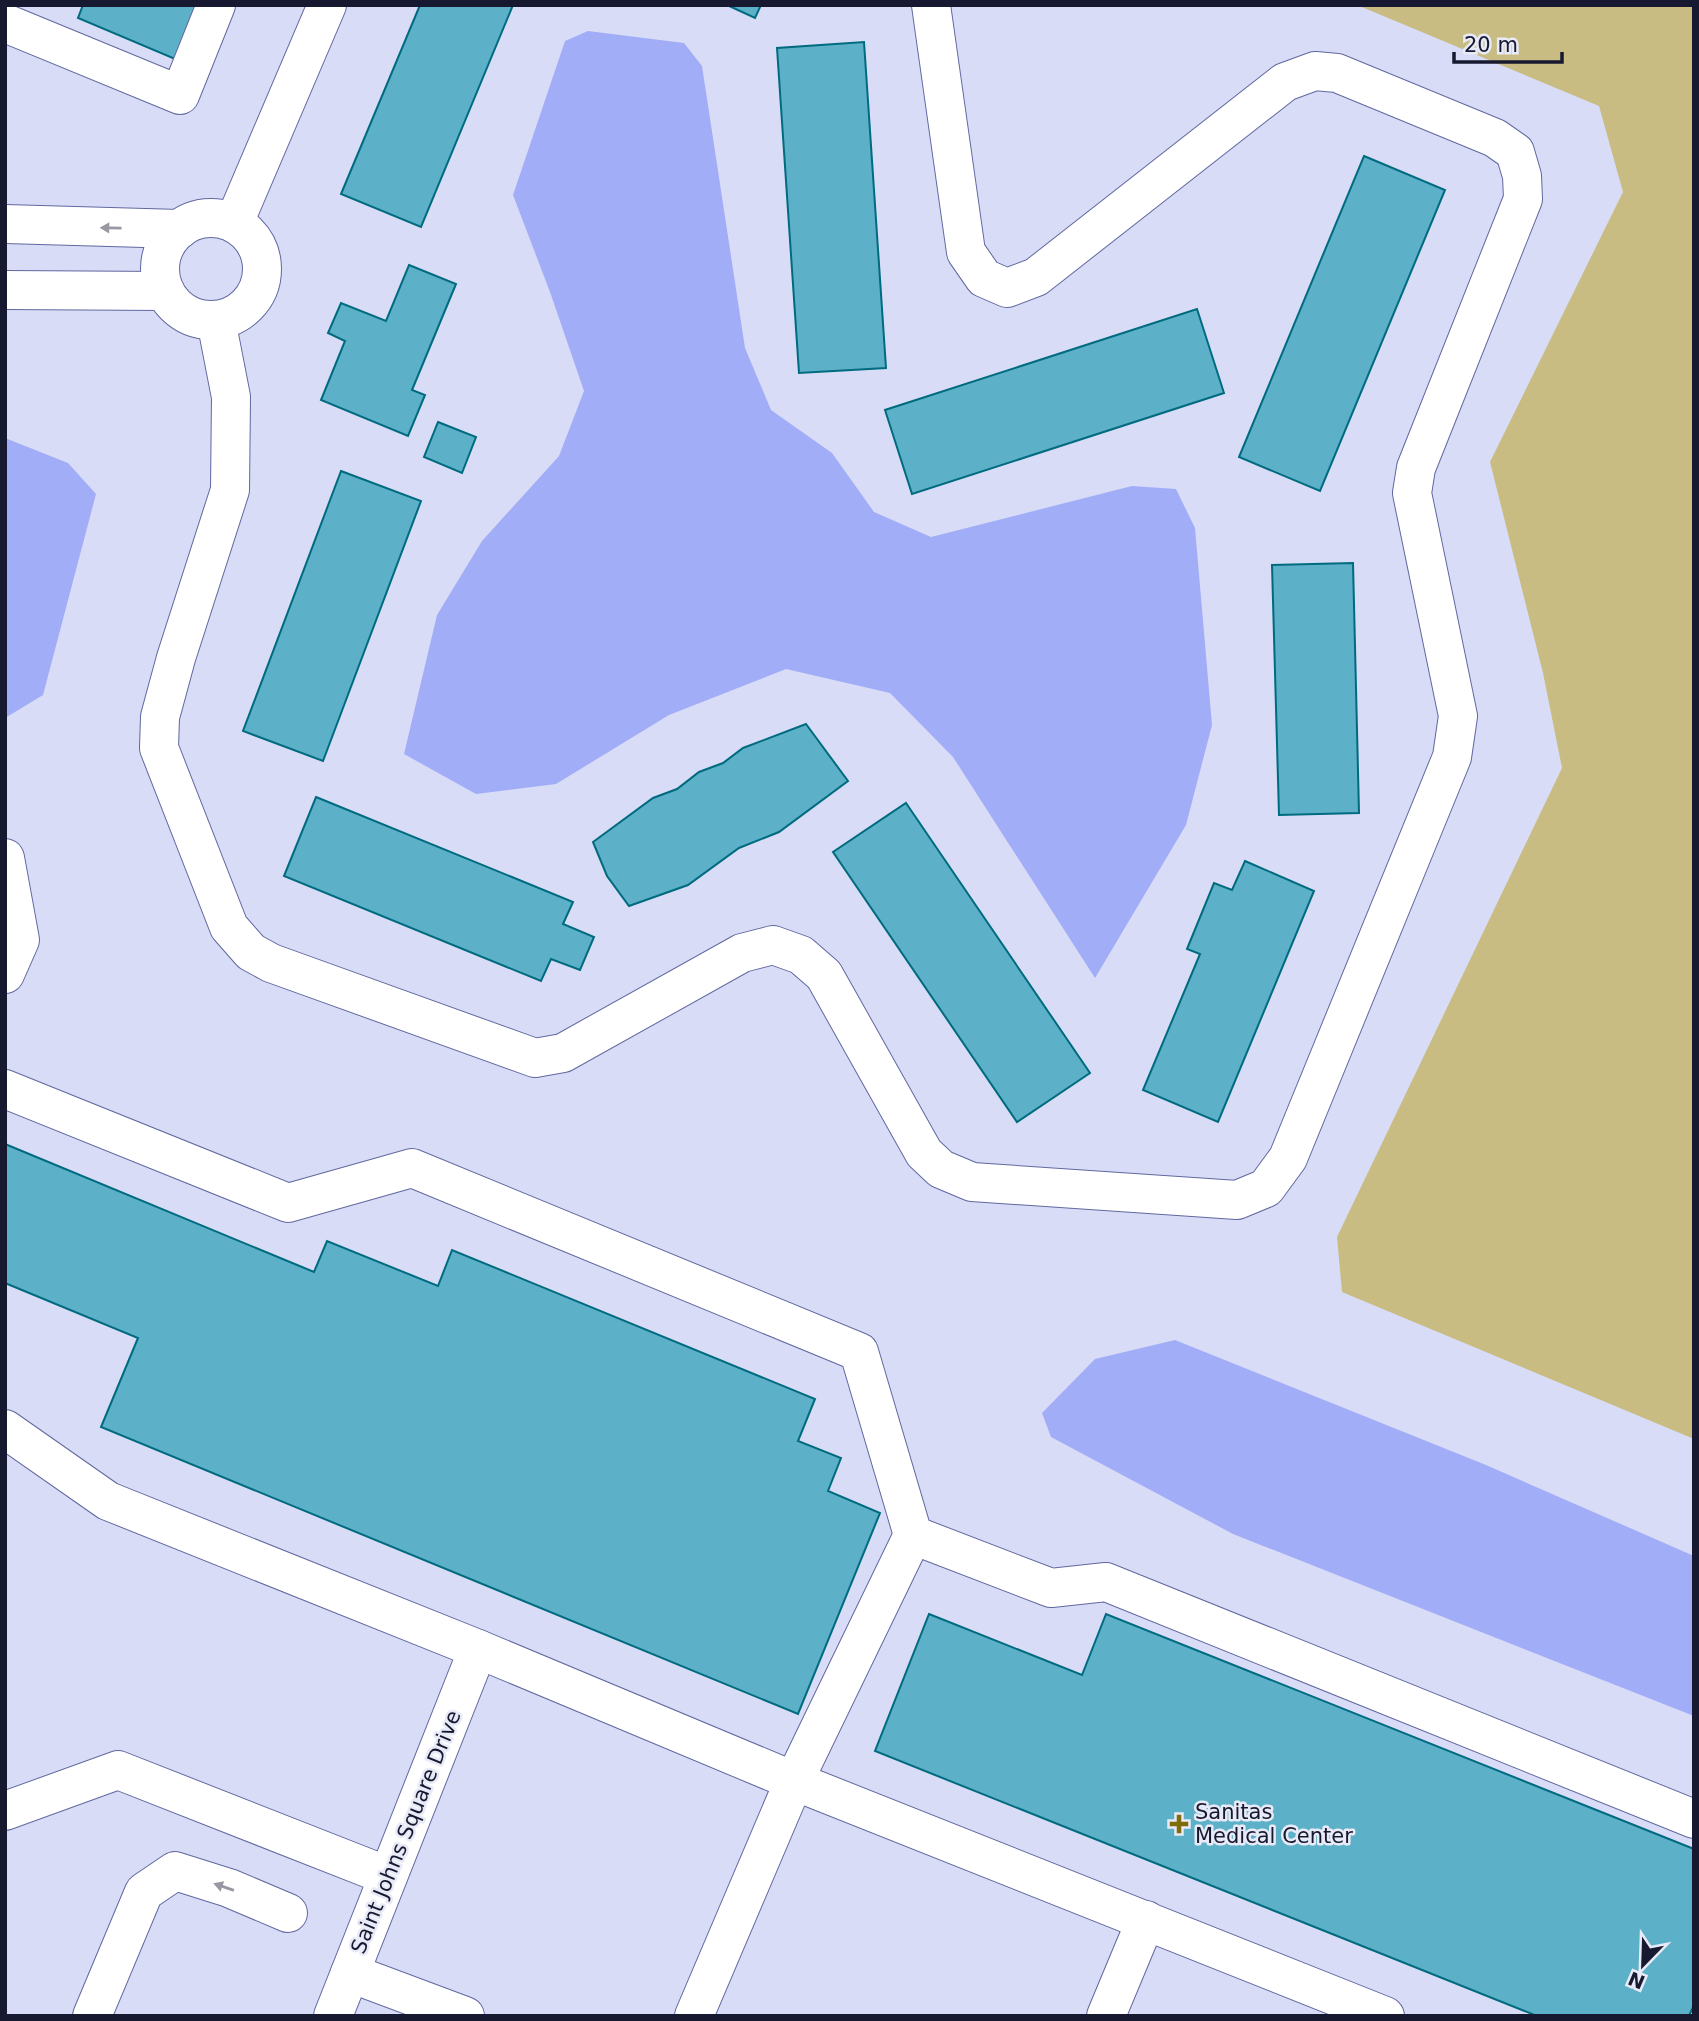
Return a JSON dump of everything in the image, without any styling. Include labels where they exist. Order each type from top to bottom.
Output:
[{"type":"street","points":[[10,5],[5,21],[180,95],[216,5]]},
{"type":"street","points":[[234,223],[327,5]]},
{"type":"street","points":[[216,320],[231,397],[230,490],[176,657],[160,717],[159,748],[229,927],[251,951],[271,963],[535,1058],[563,1053],[742,953],[773,945],[801,955],[824,975],[924,1153],[941,1169],[972,1182],[1237,1199],[1266,1188],[1287,1158],[1452,757],[1458,716],[1412,492],[1416,468],[1523,199],[1519,164],[1515,152],[1495,138],[1337,73],[1315,71],[1285,82],[1035,277],[1007,288],[984,278],[966,252],[932,5]]},
{"type":"street","points":[[206,218],[221,218],[234,223],[248,233],[258,246],[262,279],[256,295],[246,307],[233,316],[201,320],[186,314],[174,304],[165,291],[160,275],[161,257],[167,241],[180,229],[206,218]]},
{"type":"street","points":[[5,224],[180,229]]},
{"type":"street","points":[[5,290],[165,291]]},
{"type":"street","points":[[5,858],[20,940],[5,974]]},
{"type":"street","points":[[5,1090],[288,1203],[412,1168],[859,1352],[913,1535],[794,1782],[694,2016]]},
{"type":"street","points":[[5,1429],[108,1501],[478,1649],[794,1782],[1385,2016]]},
{"type":"street","points":[[913,1535],[1051,1588],[1106,1582],[1694,1819]]},
{"type":"street","name":"Saint Johns Square Drive","points":[[333,2016],[478,1649]]},
{"type":"street","points":[[5,1811],[118,1770],[388,1876]]},
{"type":"street","points":[[92,2016],[144,1892],[175,1871],[229,1888],[288,1913]]},
{"type":"street","points":[[1106,2016],[1146,1920]]},
{"type":"street","points":[[350,1973],[465,2016]]},
{"type":"shaded area","points":[[1357,5],[1694,5],[1694,1439],[1342,1292],[1337,1237],[1562,768],[1543,673],[1490,462],[1623,192],[1599,106]]},
{"type":"water","points":[[588,31],[684,43],[702,66],[745,348],[771,410],[832,453],[874,512],[931,537],[1132,486],[1176,489],[1195,528],[1212,725],[1186,825],[1095,978],[953,757],[890,693],[786,669],[669,715],[556,784],[476,794],[404,754],[437,615],[482,541],[559,456],[584,391],[513,195],[565,41]]},
{"type":"water","points":[[5,438],[68,463],[96,494],[43,695],[5,718]]},
{"type":"water","points":[[1175,1340],[1486,1465],[1694,1556],[1694,1716],[1233,1534],[1051,1437],[1042,1413],[1095,1359]]},
{"type":"building","points":[[83,5],[196,5],[175,59],[78,18]]},
{"type":"building","points":[[420,5],[513,5],[421,227],[341,194]]},
{"type":"building","points":[[727,5],[761,5],[755,18]]},
{"type":"building","points":[[864,42],[886,368],[799,373],[777,48]]},
{"type":"building","points":[[1364,156],[1445,190],[1320,491],[1239,457]]},
{"type":"building","points":[[409,265],[456,284],[412,390],[425,395],[408,436],[321,400],[345,341],[328,333],[341,303],[386,321]]},
{"type":"building","points":[[1197,309],[1224,393],[912,494],[885,410]]},
{"type":"building","points":[[438,422],[476,437],[462,473],[424,457]]},
{"type":"building","points":[[341,471],[421,501],[323,761],[243,731]]},
{"type":"building","points":[[1353,563],[1359,813],[1279,815],[1272,565]]},
{"type":"building","points":[[806,724],[848,781],[779,832],[739,848],[688,885],[629,906],[607,876],[593,842],[653,798],[677,789],[699,772],[723,763],[743,748]]},
{"type":"building","points":[[316,797],[573,902],[563,924],[594,937],[580,970],[551,959],[541,981],[284,876]]},
{"type":"building","points":[[906,803],[1090,1073],[1017,1122],[833,852]]},
{"type":"building","points":[[1245,861],[1314,891],[1218,1122],[1143,1090],[1200,954],[1187,949],[1214,883],[1232,890]]},
{"type":"building","points":[[5,1144],[314,1272],[327,1241],[438,1286],[452,1250],[815,1399],[798,1441],[841,1458],[828,1491],[880,1513],[798,1714],[101,1427],[138,1338],[5,1283]]},
{"type":"building","points":[[929,1614],[1082,1675],[1106,1614],[1694,1849],[1694,2005],[1689,2016],[1537,2016],[875,1751]]},
{"type":"place","name":"Sanitas Medical Center","points":[[1179,1824]]}]
